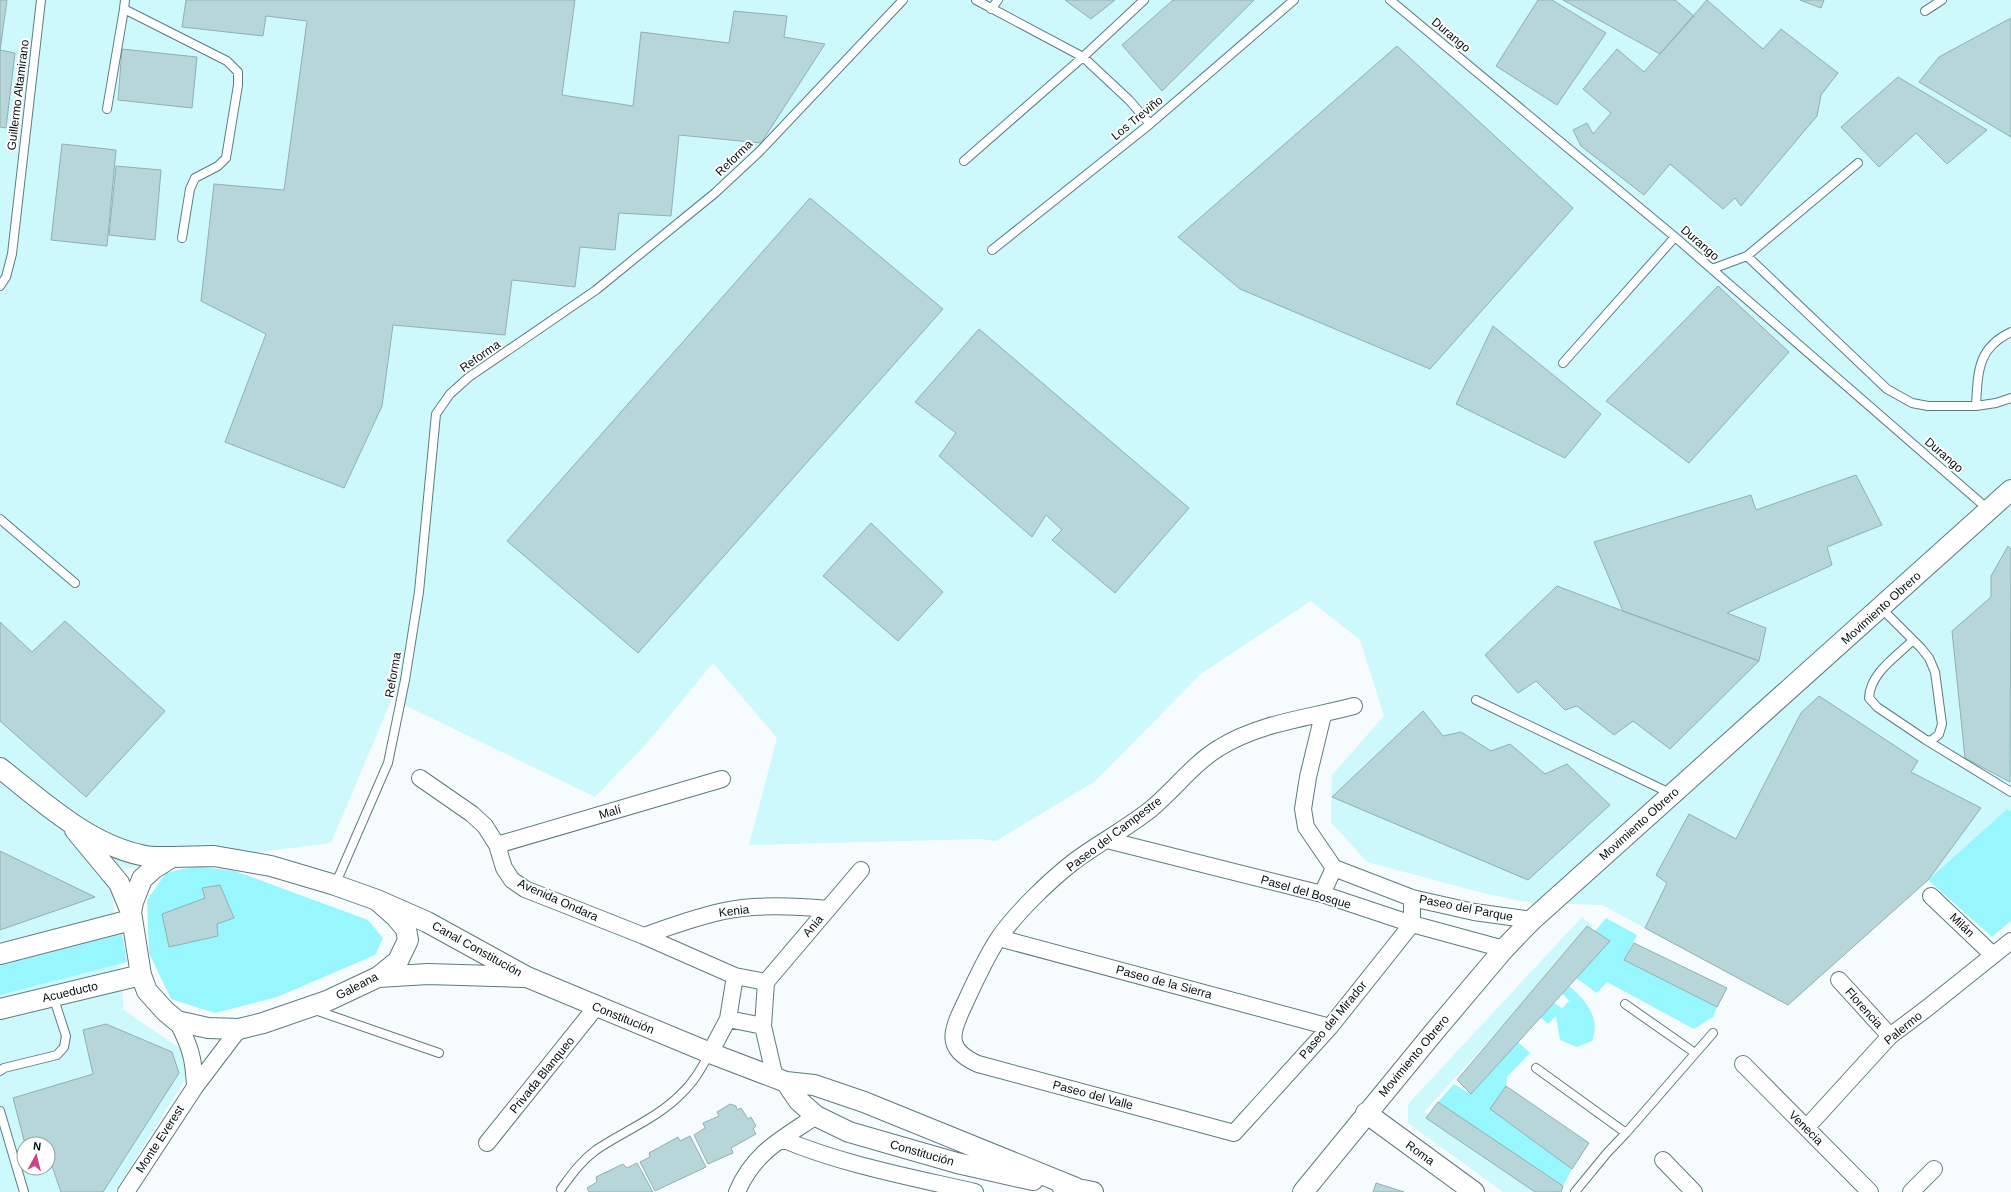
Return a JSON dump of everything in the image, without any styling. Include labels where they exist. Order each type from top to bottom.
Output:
[{"type":"street","name":"Movimiento Obrero","points":[[1303,1192],[1366,1113],[1504,949],[1532,920],[2011,490]]},
{"type":"street","name":"Paseo del Campestre","points":[[956,1050],[954,1039],[956,1025],[981,967],[999,938],[1023,910],[1072,864],[1151,809],[1218,748],[1236,739],[1275,725],[1323,715],[1354,706]]},
{"type":"street","points":[[1322,894],[1334,868],[1306,827],[1303,809],[1308,777],[1323,715]]},
{"type":"street","points":[[0,768],[69,822]]},
{"type":"street","name":"Avenida Ondara","points":[[420,778],[472,814],[485,826],[497,845],[504,868],[512,880],[525,889],[644,936],[735,976],[766,982]]},
{"type":"street","name":"Malí","points":[[497,845],[722,779]]},
{"type":"street","name":"Galeana","points":[[69,822],[114,847],[142,856],[172,858],[214,856],[271,866],[335,885],[377,900],[396,917],[406,930],[408,940],[398,961],[378,977],[328,1001],[263,1023],[239,1029],[208,1028],[177,1021],[165,1011],[147,991],[141,975],[131,916],[119,883],[69,822]]},
{"type":"street","name":"Pasel del Bosque","points":[[1107,840],[1322,894],[1412,924],[1504,949]]},
{"type":"street","name":"Galeana","points":[[131,916],[133,902],[142,879],[153,869],[172,858]]},
{"type":"street","name":"Paseo del Parque","points":[[1334,868],[1412,898],[1474,912],[1532,920]]},
{"type":"street","name":"Ania","points":[[766,982],[861,870]]},
{"type":"street","name":"Milán","points":[[1931,896],[1993,955]]},
{"type":"street","points":[[1412,898],[1412,924]]},
{"type":"street","name":"Canal Constitución","points":[[377,900],[427,922],[527,977]]},
{"type":"street","name":"Kenia","points":[[644,936],[690,919],[725,910],[802,907],[828,908]]},
{"type":"street","points":[[0,954],[131,916]]},
{"type":"street","name":"Paseo del Mirador","points":[[1234,1133],[1330,1027],[1412,924]]},
{"type":"street","name":"Paseo de la Sierra","points":[[999,938],[1330,1027]]},
{"type":"street","name":"Palermo","points":[[1807,1127],[1890,1036],[2011,941]]},
{"type":"street","name":"Canal Constitución","points":[[378,977],[435,974],[527,977]]},
{"type":"street","name":"Acueducto","points":[[0,1009],[141,975]]},
{"type":"street","points":[[710,1053],[728,1019],[735,976]]},
{"type":"street","name":"Constitución","points":[[527,977],[596,1007],[780,1080],[814,1085],[864,1102],[1084,1190]]},
{"type":"street","name":"Florencia","points":[[1839,980],[1890,1036]]},
{"type":"street","points":[[766,982],[763,1026],[780,1080]]},
{"type":"street","name":"Privada Blanqueo","points":[[487,1143],[596,1007]]},
{"type":"street","points":[[728,1019],[763,1026]]},
{"type":"street","points":[[177,1021],[189,1045],[194,1062],[195,1087]]},
{"type":"street","name":"Monte Everest","points":[[126,1192],[195,1087],[239,1029]]},
{"type":"street","name":"Paseo del Valle","points":[[956,1050],[978,1064],[1234,1133]]},
{"type":"street","name":"Venecia","points":[[1743,1064],[1870,1192]]},
{"type":"street","name":"Constitución","points":[[780,1080],[799,1101],[816,1116],[849,1132],[956,1163],[1084,1190]]},
{"type":"street","name":"Roma","points":[[1366,1113],[1474,1192]]},
{"type":"street","points":[[737,1192],[747,1171],[762,1153],[816,1116]]},
{"type":"street","points":[[782,1139],[816,1153],[858,1166],[975,1192]]},
{"type":"street","points":[[1663,1160],[1694,1192]]},
{"type":"street","points":[[1912,1192],[1934,1169]]},
{"type":"lane","name":"Guillermo Altamirano","points":[[0,286],[6,277],[12,254],[42,0]]},
{"type":"lane","points":[[107,109],[125,0]]},
{"type":"lane","name":"Reforma","points":[[335,885],[388,763],[405,680],[419,592],[436,414],[450,394],[469,377],[596,290],[715,193],[758,152],[904,0]]},
{"type":"lane","points":[[976,0],[1083,57],[1129,100],[1150,124]]},
{"type":"lane","points":[[991,9],[998,0]]},
{"type":"lane","points":[[964,161],[1083,57],[1144,0]]},
{"type":"lane","name":"Los Treviño","points":[[992,250],[1150,124],[1294,0]]},
{"type":"lane","name":"Durango","points":[[1390,0],[1675,237],[1988,510]]},
{"type":"lane","points":[[1925,11],[1942,0]]},
{"type":"lane","points":[[124,9],[227,61],[238,72],[238,84],[226,158],[218,166],[195,178],[190,189],[182,238]]},
{"type":"lane","points":[[1712,269],[1747,256],[1858,163]]},
{"type":"lane","points":[[1563,362],[1675,237]]},
{"type":"lane","points":[[1747,256],[1887,389],[1912,403],[1928,406],[1976,406],[1996,403],[2011,398]]},
{"type":"lane","points":[[1976,406],[1977,382],[1985,351],[1999,337],[2011,332]]},
{"type":"lane","points":[[0,519],[75,583]]},
{"type":"lane","points":[[1881,608],[1929,658],[1935,672],[1942,714],[1942,724],[1939,734],[1932,741],[1926,740]]},
{"type":"lane","points":[[1912,641],[1877,675],[1871,683],[1870,698],[1877,707],[1926,740],[2011,792]]},
{"type":"lane","points":[[1476,700],[1672,794]]},
{"type":"lane","points":[[0,1071],[4,1068],[57,1054],[64,1047],[66,1036],[53,995]]},
{"type":"lane","points":[[1625,1004],[1695,1053]]},
{"type":"lane","points":[[309,1007],[439,1052]]},
{"type":"lane","points":[[1575,1192],[1607,1153],[1713,1033]]},
{"type":"lane","points":[[562,1189],[577,1166],[595,1151],[661,1111],[683,1093],[710,1053]]},
{"type":"lane","points":[[1536,1068],[1626,1133]]},
{"type":"lane","points":[[0,1111],[24,1192]]},
{"type":"shaded area","points":[[0,0],[2011,0],[2011,811],[2007,809],[1788,1005],[1602,905],[1538,903],[1515,900],[1475,891],[1367,862],[1331,822],[1332,775],[1384,716],[1360,640],[1311,601],[1202,673],[1094,782],[996,841],[980,839],[749,845],[777,738],[713,663],[647,743],[595,797],[392,699],[331,843],[110,870],[124,1010],[185,1052],[189,1073],[115,1192],[0,1192]]},
{"type":"shaded area","points":[[2007,809],[2011,811],[2011,921],[1992,937],[1928,880]]},
{"type":"shaded area","points":[[196,866],[235,871],[368,920],[383,938],[375,955],[277,997],[215,1013],[171,999],[149,953],[147,900],[166,873]]},
{"type":"shaded area","points":[[1582,917],[1593,926],[1424,1112],[1547,1192],[1503,1192],[1408,1123],[1408,1104]]},
{"type":"shaded area","points":[[1606,918],[1637,935],[1624,960],[1717,1007],[1713,1017],[1694,1029],[1607,982],[1597,993],[1576,978],[1610,941],[1595,931]]},
{"type":"shaded area","points":[[122,934],[127,962],[0,995],[0,966]]},
{"type":"shaded area","points":[[1569,986],[1586,1003],[1595,1025],[1592,1041],[1577,1047],[1560,1040],[1556,1016],[1548,1024],[1540,1017],[1554,1003],[1562,1008],[1569,1001],[1562,993]]},
{"type":"shaded area","points":[[1518,1042],[1530,1053],[1507,1077],[1506,1086],[1491,1109],[1572,1169],[1563,1186],[1438,1102],[1454,1084],[1471,1094]]},
{"type":"building","points":[[0,0],[7,0],[0,51]]},
{"type":"building","points":[[186,0],[575,0],[562,95],[633,106],[641,32],[729,43],[734,11],[787,16],[784,37],[825,44],[761,143],[679,135],[671,216],[619,213],[615,250],[580,247],[575,287],[512,280],[505,335],[393,325],[382,406],[344,488],[225,442],[266,334],[201,301],[214,184],[284,190],[307,21],[266,16],[263,36],[182,27]]},
{"type":"building","points":[[1065,0],[1115,0],[1091,19]]},
{"type":"building","points":[[1173,0],[1254,0],[1162,91],[1122,45]]},
{"type":"building","points":[[1538,0],[1552,0],[1606,33],[1557,105],[1496,66]]},
{"type":"building","points":[[1563,0],[1675,0],[1694,16],[1660,54]]},
{"type":"building","points":[[1707,0],[1763,49],[1781,29],[1838,73],[1821,95],[1817,116],[1741,206],[1735,198],[1723,209],[1670,164],[1644,195],[1581,146],[1573,130],[1587,123],[1593,134],[1611,113],[1583,89],[1617,49],[1644,72]]},
{"type":"building","points":[[1800,0],[1824,0],[1821,8]]},
{"type":"building","points":[[2011,18],[2011,137],[1919,82],[1939,57]]},
{"type":"building","points":[[1397,46],[1573,208],[1430,369],[1240,289],[1178,237]]},
{"type":"building","points":[[122,49],[197,57],[192,108],[118,100]]},
{"type":"building","points":[[0,50],[15,53],[6,128],[0,127]]},
{"type":"building","points":[[1898,77],[1987,130],[1947,164],[1916,133],[1879,167],[1841,127]]},
{"type":"building","points":[[62,144],[116,150],[107,246],[51,240]]},
{"type":"building","points":[[116,166],[161,170],[155,240],[109,235]]},
{"type":"building","points":[[810,198],[943,309],[638,653],[507,541]]},
{"type":"building","points":[[1718,286],[1789,352],[1689,463],[1606,401]]},
{"type":"building","points":[[1493,326],[1601,414],[1565,458],[1456,404]]},
{"type":"building","points":[[979,329],[1189,508],[1115,593],[1052,540],[1062,530],[1046,515],[1032,537],[939,456],[956,433],[915,402]]},
{"type":"building","points":[[1856,475],[1882,525],[1827,547],[1832,565],[1727,613],[1766,628],[1759,661],[1623,611],[1594,542],[1751,495],[1756,510]]},
{"type":"building","points":[[871,523],[943,592],[898,641],[823,576]]},
{"type":"building","points":[[2008,546],[2011,549],[2010,782],[1965,758],[1952,631],[1991,597],[1991,576]]},
{"type":"building","points":[[1557,586],[1759,661],[1670,749],[1633,721],[1614,735],[1577,706],[1565,710],[1536,681],[1518,693],[1485,655]]},
{"type":"building","points":[[65,621],[165,711],[86,797],[0,721],[0,622],[32,652]]},
{"type":"building","points":[[1819,696],[1918,761],[1911,772],[1981,808],[1928,880],[1788,1005],[1645,928],[1667,883],[1656,875],[1689,814],[1736,839],[1801,713]]},
{"type":"building","points":[[1423,711],[1443,736],[1461,732],[1491,751],[1510,744],[1545,774],[1567,764],[1610,805],[1528,880],[1332,797]]},
{"type":"building","points":[[0,851],[95,897],[0,930]]},
{"type":"building","points":[[220,885],[234,918],[217,924],[218,936],[169,947],[162,914],[205,898],[202,888]]},
{"type":"building","points":[[1587,926],[1610,941],[1471,1094],[1457,1080]]},
{"type":"building","points":[[1634,943],[1727,988],[1717,1007],[1624,960]]},
{"type":"building","points":[[106,1024],[172,1052],[179,1073],[103,1192],[61,1192],[55,1176],[56,1136],[23,1136],[13,1098],[93,1074],[83,1030]]},
{"type":"building","points":[[1506,1086],[1589,1143],[1572,1169],[1490,1109]]},
{"type":"building","points":[[1438,1102],[1563,1186],[1561,1192],[1535,1192],[1426,1118]]},
{"type":"building","points":[[730,1104],[736,1106],[737,1110],[741,1108],[748,1119],[751,1117],[756,1126],[753,1129],[756,1134],[731,1148],[733,1153],[708,1164],[694,1135],[705,1128],[703,1123],[719,1116],[717,1112]]},
{"type":"building","points":[[690,1136],[706,1167],[655,1191],[640,1162],[650,1157],[649,1153],[678,1137],[680,1141]]},
{"type":"building","points":[[637,1163],[653,1192],[589,1192],[587,1188],[597,1182],[596,1177],[623,1164],[627,1168]]},
{"type":"building","points":[[1376,1183],[1404,1192],[1373,1192]]}]
